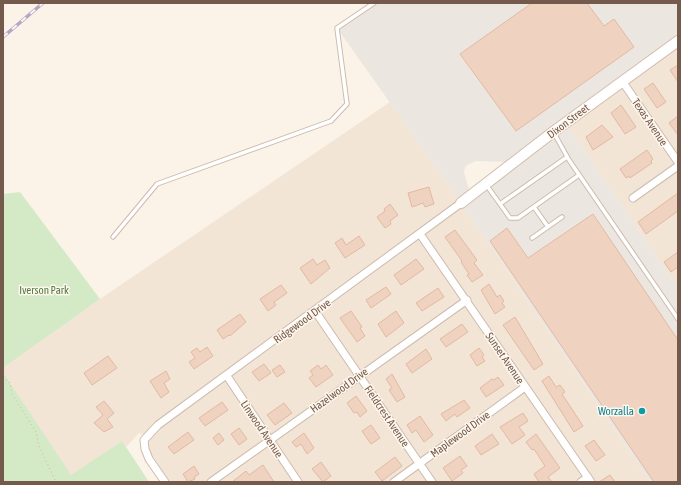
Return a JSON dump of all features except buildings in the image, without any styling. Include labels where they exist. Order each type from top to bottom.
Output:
[{"type":"street","name":"Dixon Street","points":[[461,203],[553,132],[678,41]]},
{"type":"street","name":"Texas Avenue","points":[[622,81],[678,162]]},
{"type":"street","points":[[633,198],[678,166]]},
{"type":"street","name":"Ridgewood Drive","points":[[165,482],[149,459],[145,449],[144,440],[158,426],[461,203]]},
{"type":"street","name":"Sunset Avenue","points":[[420,234],[589,480]]},
{"type":"street","name":"Hazelwood Drive","points":[[211,482],[466,300]]},
{"type":"street","name":"Fieldcrest Avenue","points":[[315,311],[432,482]]},
{"type":"street","name":"Linwood Avenue","points":[[226,376],[298,482]]},
{"type":"street","name":"Maplewood Drive","points":[[394,482],[525,387]]},
{"type":"street","points":[[581,482],[589,480]]},
{"type":"lane","points":[[113,236],[157,184],[331,121],[347,104],[337,28],[374,3]]},
{"type":"lane","points":[[553,132],[567,157],[678,318]]},
{"type":"lane","points":[[500,204],[567,157]]},
{"type":"lane","points":[[486,184],[510,218],[514,219],[518,218],[580,175]]},
{"type":"lane","points":[[534,207],[548,226]]},
{"type":"lane","points":[[532,238],[562,217]]},
{"type":"path","points":[[3,377],[10,383],[12,394],[36,432],[39,446],[56,482]]},
{"type":"shaded area","points":[[374,3],[678,3],[678,35],[505,162],[476,161],[465,167],[464,172],[469,190],[459,200],[337,28]]},
{"type":"shaded area","points":[[678,46],[678,288],[567,125]]},
{"type":"shaded area","points":[[390,102],[461,203],[650,482],[170,482],[148,449],[147,444],[149,437],[139,433],[126,447],[122,441],[71,476],[3,372],[3,368],[100,299]]},
{"type":"shaded area","name":"Worzalla","points":[[567,125],[678,288],[678,482],[650,482],[463,206]]},
{"type":"green space","name":"Iverson Park","points":[[20,192],[100,299],[3,368],[3,194]]},
{"type":"green space","points":[[3,372],[71,475],[122,441],[149,482],[3,482]]},
{"type":"railway","points":[[3,37],[43,3]]},
{"type":"place","name":"Worzalla","points":[[642,411]]}]
